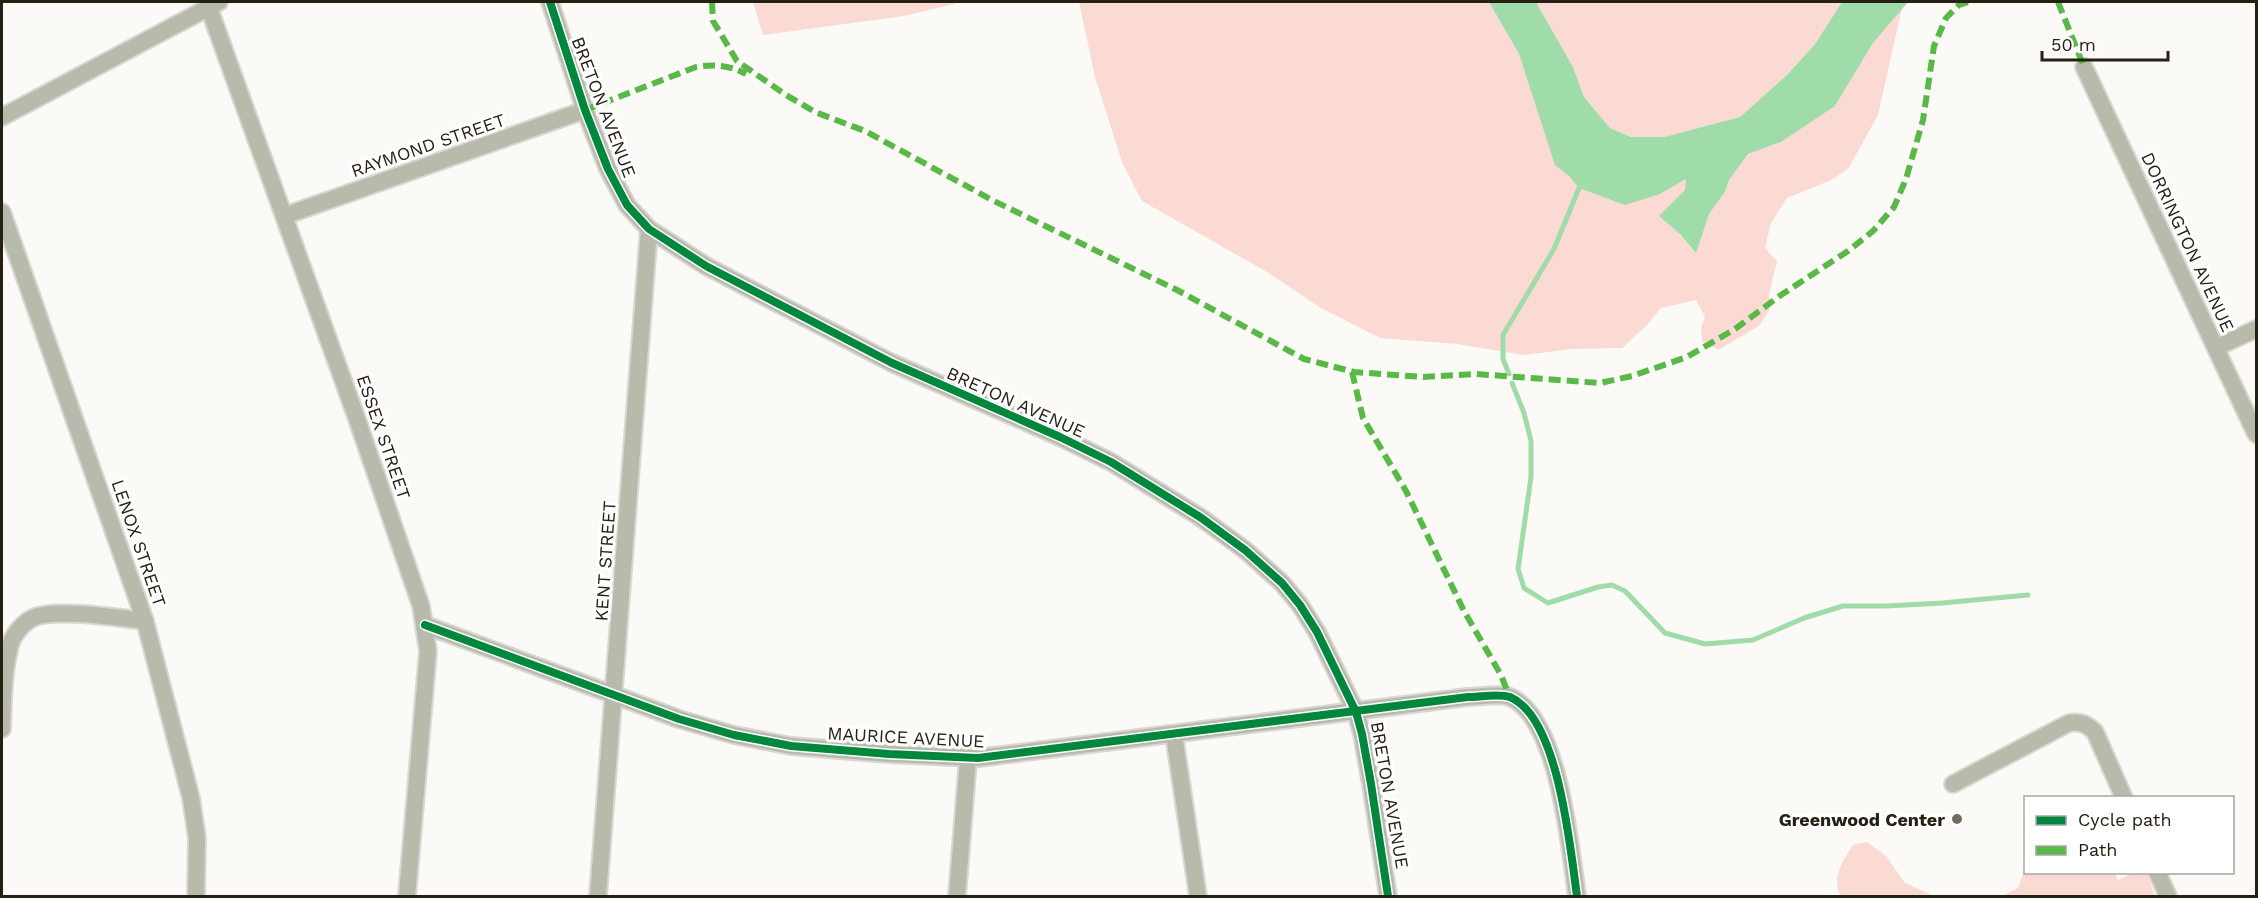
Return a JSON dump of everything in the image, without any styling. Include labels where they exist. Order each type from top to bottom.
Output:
[{"type":"street","name":"BRETON AVENUE","points":[[550,2],[585,110],[608,169],[627,205],[649,229],[706,266],[892,363],[1111,462],[1200,517],[1259,561],[1291,593],[1317,632],[1356,712],[1366,757],[1388,897]]},
{"type":"street","points":[[2,117],[214,5]]},
{"type":"street","name":"ESSEX STREET","points":[[214,5],[284,216],[415,584],[425,625],[428,651],[407,897]]},
{"type":"street","name":"DORRINGTON AVENUE","points":[[2084,67],[2256,434]]},
{"type":"street","name":"RAYMOND STREET","points":[[284,216],[585,110]]},
{"type":"street","name":"LENOX STREET","points":[[2,212],[145,621],[191,798],[197,838],[196,897]]},
{"type":"street","name":"KENT STREET","points":[[598,897],[649,229]]},
{"type":"street","points":[[2217,347],[2256,329]]},
{"type":"street","points":[[2,729],[9,647],[16,633],[25,623],[37,616],[55,613],[145,621]]},
{"type":"street","name":"MAURICE AVENUE","points":[[425,625],[677,718],[729,734],[791,746],[889,754],[968,759],[1468,697],[1503,696],[1510,698],[1531,715],[1548,745],[1558,782],[1577,897]]},
{"type":"street","points":[[1953,784],[2069,723],[2077,722],[2087,725],[2095,732],[2123,796]]},
{"type":"street","points":[[1174,735],[1198,897]]},
{"type":"street","points":[[957,897],[968,759]]},
{"type":"street","points":[[2157,874],[2168,897]]},
{"type":"shaded area","points":[[753,2],[957,2],[904,16],[763,35]]},
{"type":"shaded area","points":[[1079,2],[1489,2],[1519,54],[1556,165],[1580,188],[1593,193],[1660,194],[1687,178],[1679,234],[1695,252],[1709,214],[1748,154],[1781,142],[1835,106],[1873,43],[1902,8],[1878,115],[1848,169],[1831,180],[1787,198],[1771,223],[1765,248],[1777,261],[1769,294],[1770,309],[1759,326],[1718,350],[1702,341],[1701,328],[1705,317],[1696,300],[1661,308],[1646,326],[1622,348],[1572,349],[1524,355],[1457,344],[1380,338],[1319,307],[1267,272],[1142,201],[1122,162],[1095,77]]},
{"type":"shaded area","points":[[1489,2],[1536,2],[1573,67],[1584,97],[1610,128],[1631,137],[1664,137],[1740,117],[1787,75],[1815,44],[1842,2],[1908,2],[1873,43],[1835,106],[1781,142],[1748,154],[1709,214],[1696,253],[1679,233],[1659,216],[1685,190],[1686,179],[1660,194],[1625,205],[1579,188],[1555,165],[1519,54]]},
{"type":"shaded area","points":[[1536,2],[1842,2],[1815,44],[1787,75],[1740,117],[1664,137],[1631,137],[1610,128],[1584,97],[1573,67]]},
{"type":"shaded area","points":[[1867,842],[1886,856],[1905,883],[1934,896],[1841,896],[1837,883],[1842,863],[1853,845]]},
{"type":"shaded area","points":[[2024,871],[2024,874],[2115,874],[2118,880],[2131,874],[2147,874],[2155,896],[2002,896],[2018,888]]},
{"type":"waterway","points":[[1509,374],[1503,359],[1503,335],[1554,249],[1579,188],[1585,184]]},
{"type":"waterway","points":[[1512,383],[1524,413],[1531,441],[1531,477],[1518,569],[1524,588],[1548,603],[1598,587],[1612,585],[1625,591],[1665,633],[1705,644],[1753,640],[1804,618],[1843,606],[1942,603],[2028,595]]},
{"type":"marked path","points":[[712,2],[713,21],[737,61],[786,95],[815,112],[865,131],[994,201],[1177,290],[1304,359],[1354,372],[1423,377],[1476,374],[1600,383],[1632,376],[1687,357],[1735,329],[1781,295],[1848,251],[1873,231],[1894,207],[1906,179],[1923,120],[1934,46],[1946,18],[1959,5],[1968,2]]},
{"type":"marked path","points":[[2058,2],[2084,67]]},
{"type":"marked path","points":[[585,110],[696,67],[722,66],[746,74]]},
{"type":"marked path","points":[[1352,372],[1363,418],[1406,491],[1464,611],[1501,675],[1510,698]]},
{"type":"cycle path","points":[[550,2],[585,110],[608,169],[627,205],[649,229],[706,266],[892,363],[1111,462],[1200,517],[1245,550],[1282,583],[1300,605],[1317,632],[1356,712],[1371,784],[1388,896]]},
{"type":"cycle path","points":[[425,625],[679,719],[734,735],[791,746],[889,754],[978,758],[1468,697],[1495,695],[1510,697],[1527,710],[1540,730],[1551,757],[1566,817],[1577,896]]},
{"type":"place","name":"Greenwood Center","points":[[1957,819]]}]
